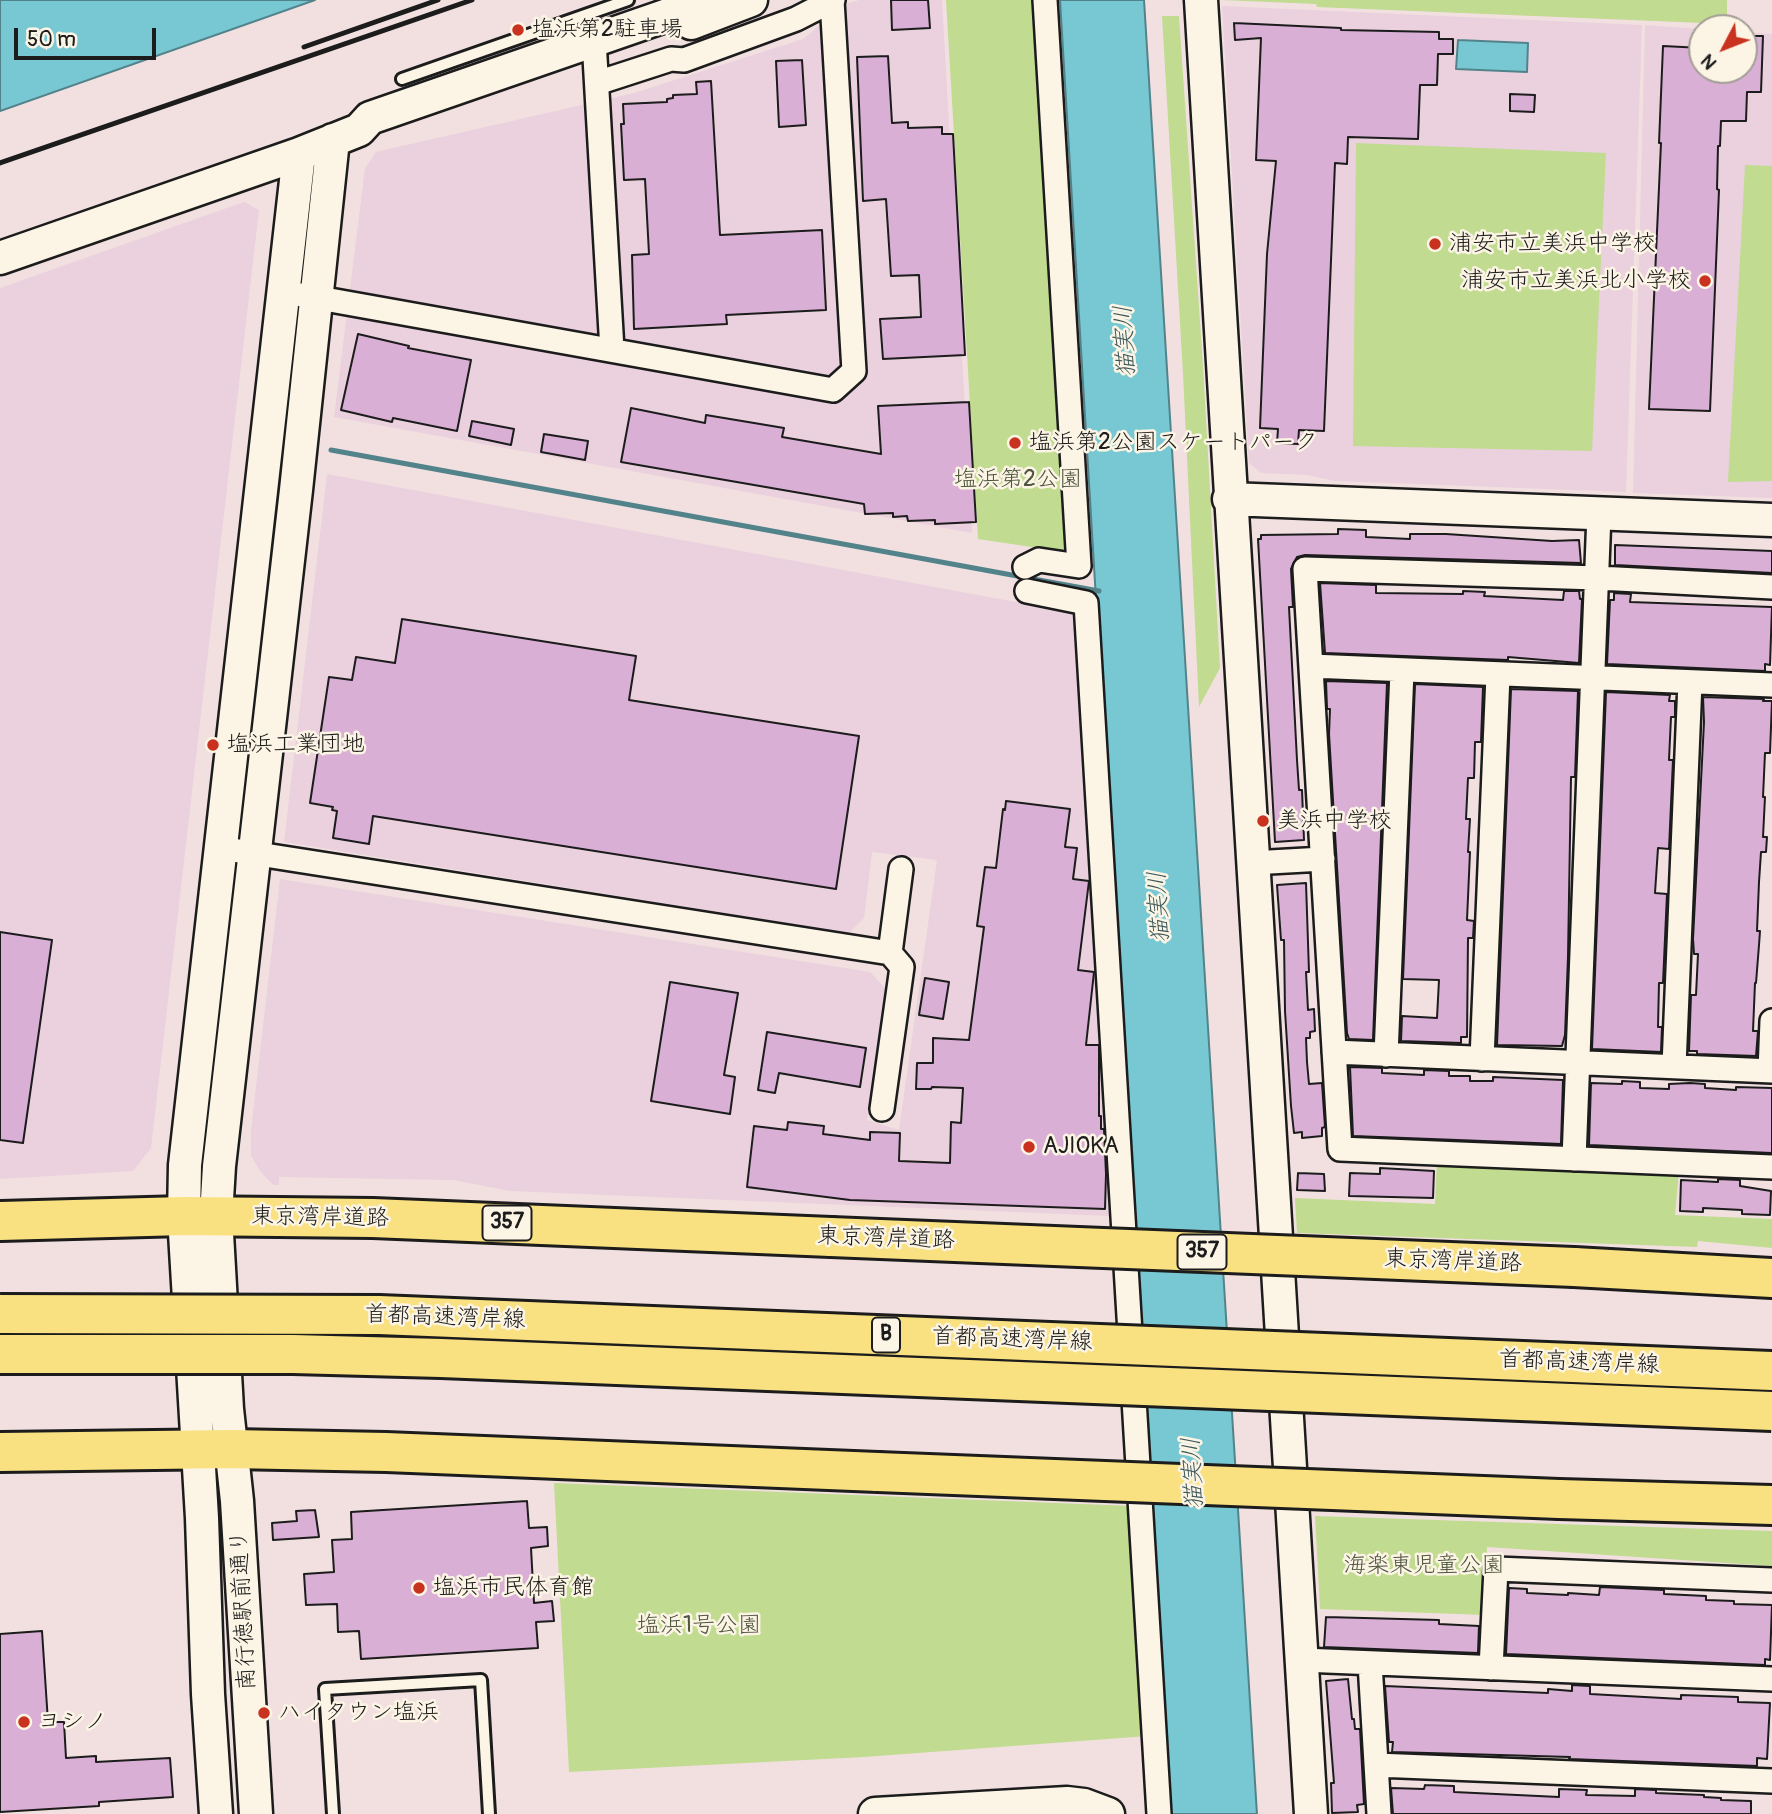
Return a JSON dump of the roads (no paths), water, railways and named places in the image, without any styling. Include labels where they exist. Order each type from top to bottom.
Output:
[{"type":"highway","name":"東京湾岸道路","points":[[0,1221],[200,1216],[386,1219],[1772,1278]]},
{"type":"highway","name":"首都高速湾岸線","points":[[0,1314],[379,1315],[1772,1371]]},
{"type":"highway","name":"首都高速湾岸線","points":[[0,1354],[293,1354],[441,1358],[1772,1411]]},
{"type":"highway","points":[[0,1452],[214,1449],[386,1452],[1559,1499],[1772,1505]]},
{"type":"street","points":[[595,60],[711,0]]},
{"type":"street","points":[[0,258],[299,154],[346,135],[375,134],[595,60],[751,0]]},
{"type":"street","points":[[285,292],[833,390],[853,371],[832,0],[796,19],[684,60],[595,60]]},
{"type":"street","points":[[1025,567],[1039,560],[1079,566],[1045,0]]},
{"type":"street","points":[[1201,0],[1229,499],[1311,1814]]},
{"type":"street","points":[[595,60],[612,351]]},
{"type":"street","points":[[200,1216],[219,1166],[316,298],[346,135]]},
{"type":"street","points":[[214,1449],[200,1216],[185,1165],[299,154]]},
{"type":"street","points":[[1229,499],[1772,520]]},
{"type":"street","points":[[1574,1159],[1599,514]]},
{"type":"street","points":[[1772,587],[1598,578],[1305,569],[1340,1149],[1772,1167]]},
{"type":"street","points":[[1027,591],[1086,603],[1159,1814]]},
{"type":"street","points":[[1311,666],[1772,685]]},
{"type":"street","points":[[1386,1055],[1402,671]]},
{"type":"street","points":[[1482,1059],[1498,675]]},
{"type":"street","points":[[1674,1066],[1690,682]]},
{"type":"street","points":[[220,848],[890,953],[902,967],[882,1109]]},
{"type":"street","points":[[1252,863],[1323,859]]},
{"type":"street","points":[[890,953],[901,869]]},
{"type":"street","points":[[1335,1052],[1771,1071],[1772,1021]]},
{"type":"street","name":"南行徳駅前通り","points":[[214,1449],[202,1531],[216,1814]]},
{"type":"street","name":"南行徳駅前通り","points":[[214,1449],[237,1501],[256,1814]]},
{"type":"street","points":[[1491,1668],[1496,1569],[1772,1580]]},
{"type":"street","points":[[1302,1660],[1772,1679]]},
{"type":"street","points":[[1370,1663],[1379,1814]]},
{"type":"street","points":[[1376,1765],[1772,1781]]},
{"type":"street","points":[[875,1814],[1067,1803],[1083,1805],[1108,1814]]},
{"type":"lane","points":[[402,79],[628,0]]},
{"type":"lane","points":[[333,1814],[325,1689],[481,1680],[489,1814]]},
{"type":"water","points":[[0,0],[315,0],[0,111]]},
{"type":"water","name":"猫実川","points":[[1060,0],[1144,0],[1257,1814],[1169,1814]]},
{"type":"water","points":[[1458,40],[1528,43],[1527,72],[1456,69]]},
{"type":"waterway","points":[[331,450],[1099,591]]},
{"type":"railway","points":[[304,47],[438,0]]},
{"type":"railway","points":[[0,163],[472,0]]},
{"type":"place","name":"塩浜第2駐車場","points":[[518,30]]},
{"type":"place","name":"浦安市立美浜中学校","points":[[1435,244]]},
{"type":"place","name":"浦安市立美浜北小学校","points":[[1705,281]]},
{"type":"place","name":"塩浜第2公園スケートパーク","points":[[1015,443]]},
{"type":"place","name":"塩浜工業団地","points":[[213,745]]},
{"type":"place","name":"美浜中学校","points":[[1263,821]]},
{"type":"place","name":"AJIOKA","points":[[1029,1147]]},
{"type":"place","name":"塩浜市民体育館","points":[[419,1588]]},
{"type":"place","name":"ハイタウン塩浜","points":[[264,1713]]},
{"type":"place","name":"ヨシノ","points":[[24,1722]]},
{"type":"park label","name":"塩浜第2公園","points":[[1018,480]]},
{"type":"park label","name":"海楽東児童公園","points":[[1424,1566]]},
{"type":"park label","name":"塩浜1号公園","points":[[699,1626]]}]
